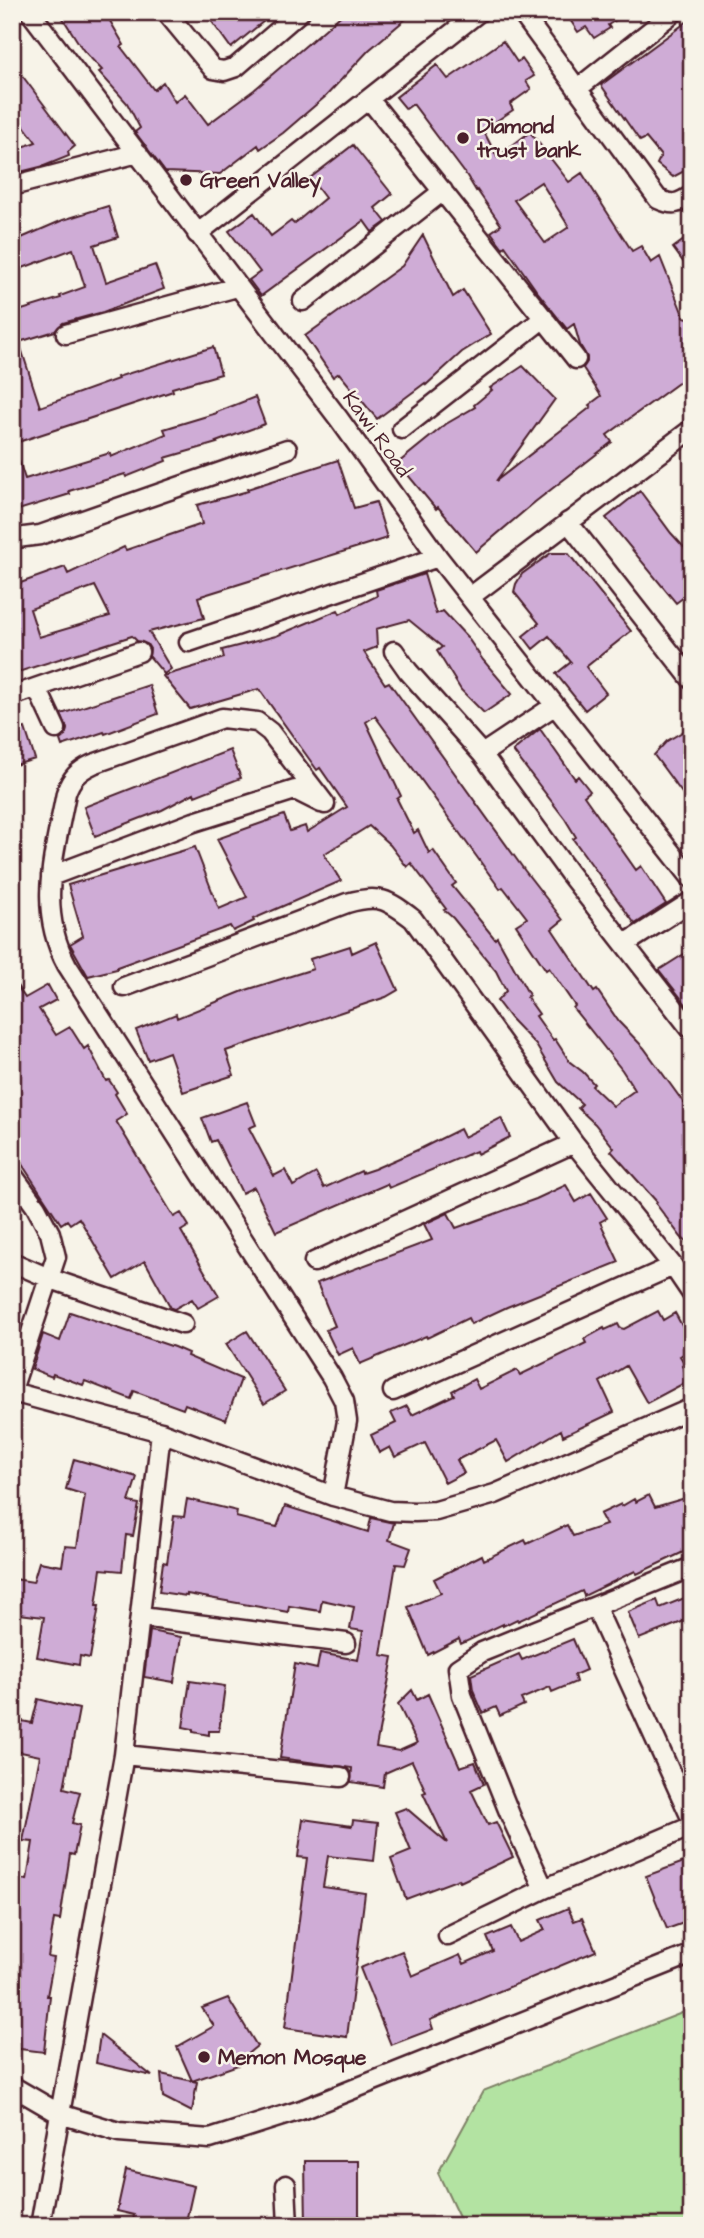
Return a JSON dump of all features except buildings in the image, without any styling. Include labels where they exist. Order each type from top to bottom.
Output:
[{"type":"street","name":"Kawi Road","points":[[30,12],[339,419],[438,557],[692,879]]},
{"type":"street","points":[[166,12],[213,69],[224,71],[236,67],[300,12]]},
{"type":"street","points":[[197,234],[479,12]]},
{"type":"street","points":[[521,12],[658,199],[671,205],[678,204],[692,195]]},
{"type":"street","points":[[577,89],[674,12]]},
{"type":"street","points":[[369,99],[576,359]]},
{"type":"street","points":[[12,186],[138,153]]},
{"type":"street","points":[[303,301],[443,191]]},
{"type":"street","points":[[66,334],[237,287]]},
{"type":"street","points":[[402,429],[544,318]]},
{"type":"street","points":[[470,597],[692,429]]},
{"type":"street","points":[[12,536],[17,538],[40,535],[287,449]]},
{"type":"street","points":[[568,522],[692,680]]},
{"type":"street","points":[[189,642],[438,557]]},
{"type":"street","points":[[394,651],[408,671],[482,754],[569,873],[689,1027]]},
{"type":"street","points":[[12,696],[139,653]]},
{"type":"street","points":[[37,688],[56,729]]},
{"type":"street","points":[[482,754],[554,705]]},
{"type":"street","points":[[51,876],[194,822],[295,790],[324,804],[270,732],[257,722],[222,718],[80,770],[71,779],[66,793],[51,876],[48,899],[56,943],[67,965],[332,1378],[344,1401],[348,1421],[333,1496]]},
{"type":"street","points":[[124,987],[347,903],[367,897],[383,899],[413,919],[574,1143],[673,1266],[692,1294]]},
{"type":"street","points":[[625,944],[692,901]]},
{"type":"street","points":[[314,1262],[574,1143]]},
{"type":"street","points":[[12,1174],[36,1207],[50,1233],[56,1257],[51,1279],[12,1391],[161,1432],[333,1496],[390,1511],[436,1511],[495,1494],[692,1408]]},
{"type":"street","points":[[12,1262],[51,1279],[183,1324]]},
{"type":"street","points":[[393,1391],[673,1266]]},
{"type":"street","points":[[40,2226],[124,1755],[161,1432]]},
{"type":"street","points":[[544,1889],[511,1817],[462,1695],[458,1668],[482,1652],[692,1567]]},
{"type":"street","points":[[596,1608],[692,1820]]},
{"type":"street","points":[[141,1617],[346,1643]]},
{"type":"street","points":[[124,1755],[341,1777]]},
{"type":"street","points":[[448,1936],[544,1889],[692,1826]]},
{"type":"street","points":[[12,2086],[60,2114],[119,2132],[211,2139],[300,2110],[692,1954]]},
{"type":"street","points":[[286,2185],[288,2226]]},
{"type":"green space","points":[[692,2009],[692,2226],[463,2226],[438,2173],[483,2091]]},
{"type":"place","name":"Diamond trust bank","points":[[463,138]]},
{"type":"place","name":"Green Valley","points":[[186,180]]},
{"type":"place","name":"Memon Mosque","points":[[204,2057]]}]
